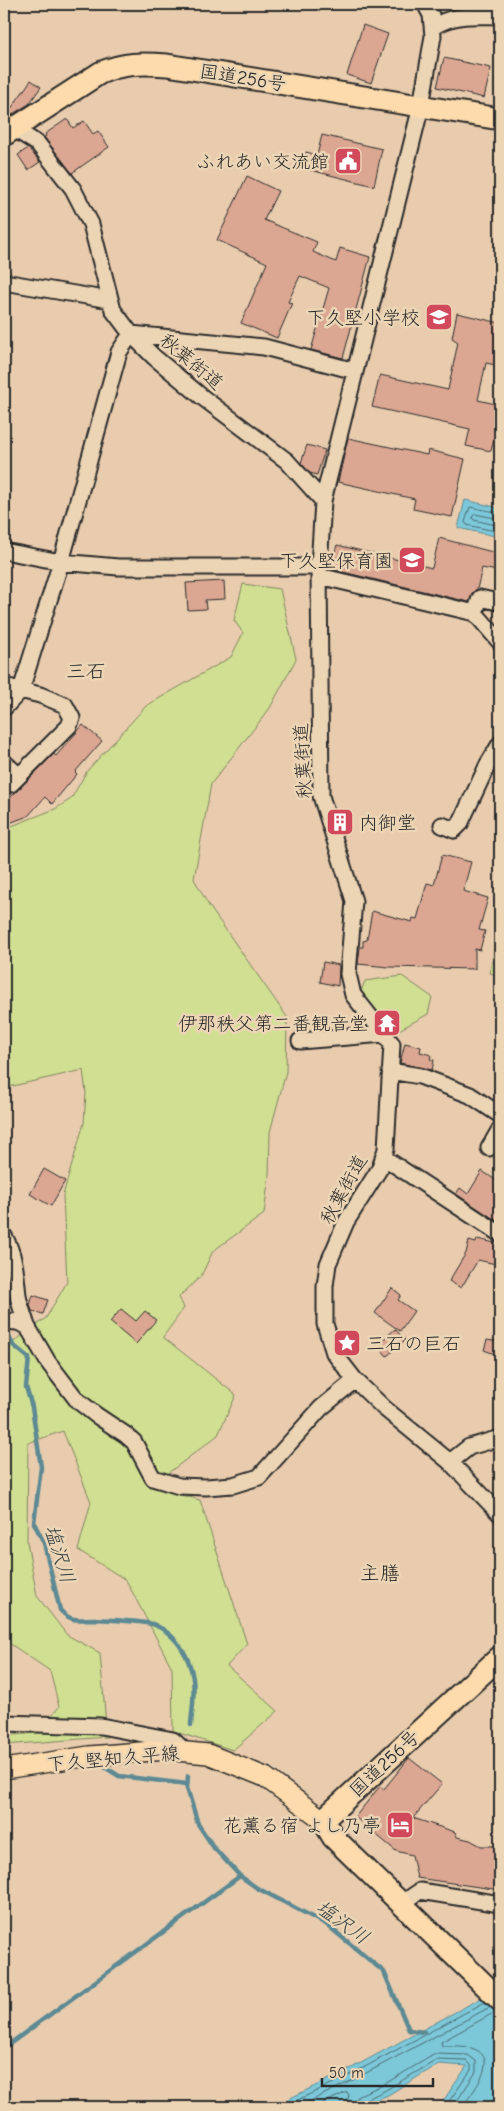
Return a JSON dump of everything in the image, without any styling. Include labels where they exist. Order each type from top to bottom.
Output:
[{"type":"highway","name":"国道256号","points":[[7,128],[100,73],[117,66],[132,64],[167,65],[500,119]]},
{"type":"highway","name":"国道256号","points":[[323,1820],[500,1657]]},
{"type":"highway","points":[[323,1820],[333,1837],[500,2000]]},
{"type":"main road","name":"下久堅知久平線","points":[[4,1769],[89,1756],[166,1750],[208,1754],[265,1777],[323,1820]]},
{"type":"street","points":[[323,501],[420,106],[431,49],[433,27],[431,15],[425,4]]},
{"type":"street","points":[[433,27],[446,19],[457,16],[500,16]]},
{"type":"street","name":"秋葉街道","points":[[7,128],[38,144],[73,189],[91,224],[113,310],[131,334],[154,357],[202,397],[287,462],[323,501],[319,571],[321,796],[354,901],[348,974],[353,995],[392,1044],[386,1149],[380,1168],[346,1222],[328,1264],[325,1286],[325,1324],[334,1353],[355,1380],[384,1408],[450,1462],[500,1514]]},
{"type":"street","points":[[4,282],[110,300]]},
{"type":"street","points":[[4,708],[21,690],[61,562],[119,352],[131,334],[264,347],[355,371]]},
{"type":"street","points":[[4,551],[61,562],[118,567],[319,571],[475,613],[500,642]]},
{"type":"street","points":[[475,613],[480,598],[498,602],[500,600]]},
{"type":"street","points":[[4,686],[65,705],[72,718],[69,726],[15,780],[4,762]]},
{"type":"street","points":[[442,825],[454,830],[460,824],[488,764],[500,744]]},
{"type":"street","points":[[300,1041],[384,1034]]},
{"type":"street","points":[[390,1072],[420,1076],[462,1092],[500,1115]]},
{"type":"street","points":[[489,1148],[500,1129]]},
{"type":"street","points":[[383,1158],[500,1234]]},
{"type":"street","points":[[4,1236],[10,1246],[18,1279],[21,1308],[16,1323],[77,1400],[126,1434],[134,1442],[153,1478],[179,1486],[206,1487],[233,1484],[259,1477],[320,1408],[355,1380]]},
{"type":"street","points":[[450,1462],[469,1447],[500,1438]]},
{"type":"street","points":[[4,1723],[101,1726],[173,1740],[185,1751]]},
{"type":"street","points":[[401,1904],[420,1891],[500,1904]]},
{"type":"green space","points":[[243,584],[280,589],[296,659],[270,708],[211,784],[194,879],[209,906],[287,1017],[286,1072],[270,1132],[269,1175],[264,1214],[213,1251],[201,1276],[179,1297],[184,1308],[163,1337],[236,1395],[218,1435],[150,1487],[200,1500],[247,1644],[227,1666],[278,1711],[233,1750],[173,1731],[172,1668],[126,1580],[78,1550],[91,1502],[63,1431],[28,1443],[27,1542],[37,1596],[67,1635],[100,1653],[107,1737],[4,1745],[4,1736],[36,1733],[59,1707],[50,1671],[6,1641],[4,1637],[4,1349],[46,1318],[67,1282],[63,1195],[84,1123],[86,1093],[83,1070],[4,1088],[4,829],[55,809],[71,799],[87,771],[146,706],[231,657],[243,633],[234,620]]},
{"type":"green space","points":[[496,923],[500,924],[500,976],[490,973],[497,937]]},
{"type":"green space","points":[[402,976],[432,997],[428,1014],[399,1030],[382,1024],[360,994],[365,981]]},
{"type":"water","points":[[465,500],[500,508],[500,537],[458,528]]},
{"type":"water","points":[[500,1988],[500,2107],[439,2107],[467,2066],[439,2064],[388,2095],[360,2107],[272,2107],[348,2070]]},
{"type":"building","points":[[363,25],[388,34],[371,83],[347,75]]},
{"type":"building","points":[[444,58],[491,68],[484,98],[437,87]]},
{"type":"building","points":[[31,80],[41,87],[29,104],[11,115],[8,113]]},
{"type":"building","points":[[67,119],[73,128],[84,121],[93,134],[98,131],[109,147],[72,173],[44,137],[46,136],[45,134]]},
{"type":"building","name":"ふれあい交流館","points":[[322,135],[382,149],[374,186],[302,168],[306,152],[317,155]]},
{"type":"building","points":[[28,148],[40,162],[28,170],[18,155]]},
{"type":"building","points":[[247,176],[278,191],[264,220],[317,242],[313,252],[336,262],[340,248],[370,257],[343,358],[311,350],[329,288],[300,276],[288,302],[292,303],[277,338],[241,323],[267,263],[217,240]]},
{"type":"building","name":"下久堅小学校","points":[[457,313],[500,323],[500,366],[486,363],[478,400],[500,405],[500,437],[495,436],[491,451],[466,446],[470,429],[372,407],[380,375],[448,390],[458,342],[452,338]]},
{"type":"building","points":[[348,438],[427,455],[428,450],[465,459],[452,517],[413,509],[415,499],[338,482]]},
{"type":"building","points":[[307,445],[325,450],[317,475],[310,473],[301,463]]},
{"type":"building","name":"下久堅保育園","points":[[439,538],[500,554],[497,571],[482,568],[477,589],[473,592],[469,602],[330,569],[337,545],[432,568]]},
{"type":"building","points":[[224,581],[225,599],[205,600],[206,609],[188,610],[186,583]]},
{"type":"building","points":[[83,725],[102,741],[75,772],[77,774],[52,804],[45,797],[28,816],[4,825],[4,804],[54,754],[56,756]]},
{"type":"building","points":[[442,855],[471,862],[463,891],[488,898],[479,930],[485,931],[480,950],[475,949],[475,969],[389,967],[358,964],[360,947],[363,947],[363,941],[367,940],[372,911],[412,922],[413,918],[417,919],[427,883],[434,885]]},
{"type":"building","points":[[323,962],[339,965],[338,986],[320,982]]},
{"type":"building","points":[[405,1043],[421,1047],[420,1052],[431,1055],[430,1059],[434,1060],[432,1070],[400,1063]]},
{"type":"building","points":[[44,1169],[65,1181],[51,1206],[30,1194]]},
{"type":"building","points":[[482,1171],[500,1183],[500,1223],[456,1194],[460,1188],[468,1194]]},
{"type":"building","points":[[477,1239],[500,1244],[500,1265],[478,1260],[461,1288],[449,1281],[466,1253],[469,1241],[476,1243]]},
{"type":"building","points":[[392,1288],[401,1295],[398,1300],[414,1311],[400,1331],[375,1313]]},
{"type":"building","points":[[33,1295],[48,1300],[43,1314],[32,1311],[30,1305]]},
{"type":"building","points":[[121,1309],[136,1321],[145,1311],[156,1320],[136,1344],[110,1322]]},
{"type":"building","points":[[395,1329],[405,1340],[387,1356],[377,1345]]},
{"type":"building","points":[[487,1340],[500,1342],[500,1356],[484,1350]]},
{"type":"building","name":"花薫る宿 よし乃亭","points":[[409,1758],[442,1784],[413,1818],[455,1832],[457,1837],[470,1840],[481,1846],[500,1846],[500,1890],[417,1878],[412,1855],[396,1851],[355,1817],[380,1786],[384,1789]]},
{"type":"waterway","name":"塩沢川","points":[[4,1272],[6,1279],[8,1335],[13,1345],[29,1358],[26,1387],[32,1407],[41,1467],[34,1523],[44,1543],[60,1610],[72,1619],[95,1619],[155,1625],[170,1635],[185,1655],[193,1679],[194,1691],[191,1725]]},
{"type":"waterway","points":[[103,1766],[119,1776],[187,1784]]},
{"type":"waterway","name":"塩沢川","points":[[188,1776],[187,1788],[198,1824],[214,1848],[240,1876],[257,1888],[326,1924],[384,1972],[409,2030],[424,2032]]},
{"type":"waterway","points":[[4,2048],[240,1876]]},
{"type":"place","name":"ふれあい交流館","points":[[348,161]]},
{"type":"place","name":"下久堅小学校","points":[[439,317]]},
{"type":"place","name":"下久堅保育園","points":[[412,560]]},
{"type":"place","name":"内御堂","points":[[340,822]]},
{"type":"place","name":"伊那秩父第二番観音堂","points":[[387,1023]]},
{"type":"place","name":"三石の巨石","points":[[347,1343]]},
{"type":"place","name":"花薫る宿 よし乃亭","points":[[400,1825]]},
{"type":"district","name":"三石","points":[[86,671]]},
{"type":"district","name":"主膳","points":[[380,1573]]}]
